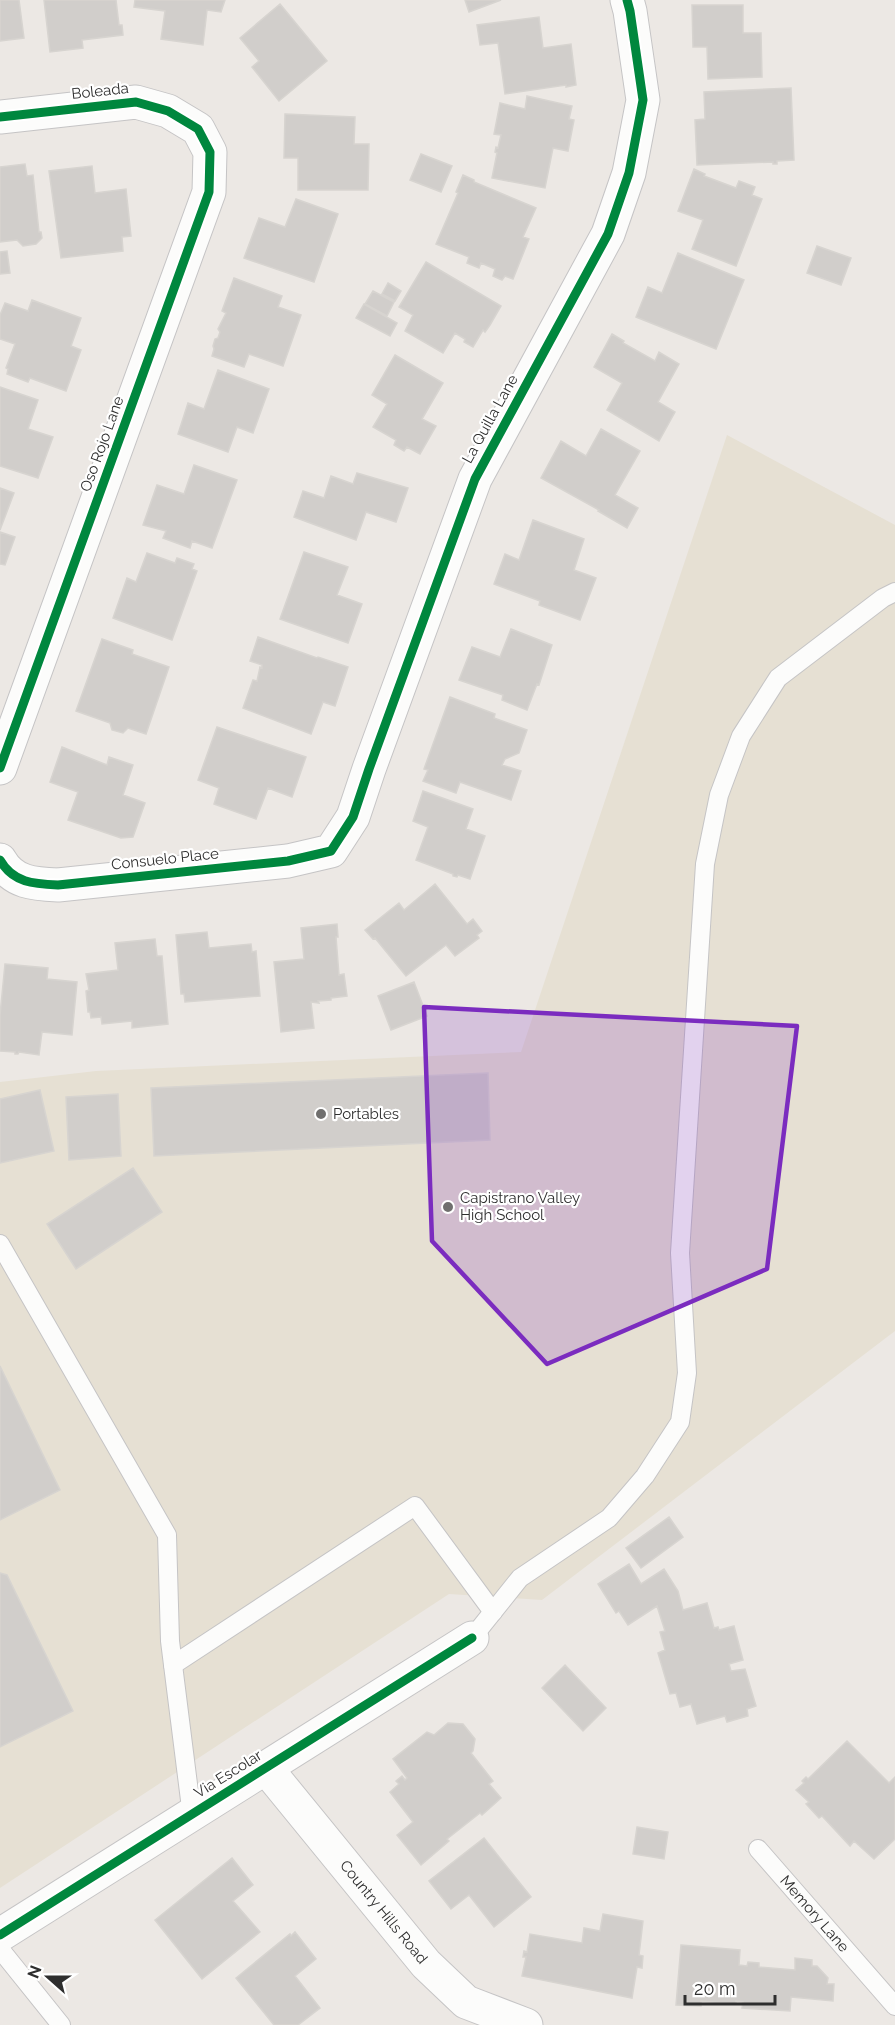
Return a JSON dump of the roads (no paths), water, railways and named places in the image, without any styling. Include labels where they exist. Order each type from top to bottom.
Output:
[{"type":"street","name":"La Quilla Lane","points":[[331,851],[353,817],[475,479],[608,234],[629,173],[643,100],[627,0]]},
{"type":"street","name":"Boleada","points":[[0,117],[136,102],[168,111],[198,129]]},
{"type":"street","name":"Oso Rojo Lane","points":[[0,768],[209,192],[210,152],[198,129]]},
{"type":"street","name":"Consuelo Place","points":[[3,865],[31,884],[58,885],[288,861],[331,851]]},
{"type":"street","name":"Via Escolar","points":[[0,1935],[472,1638]]},
{"type":"street","name":"Country Hills Road","points":[[266,1768],[426,1964],[466,2002],[526,2025]]},
{"type":"lane","points":[[472,1638],[520,1578],[609,1518],[645,1476],[680,1422],[687,1373],[680,1252],[705,864],[718,795],[741,736],[778,678],[883,598],[895,592]]},
{"type":"lane","points":[[0,1244],[167,1535],[170,1641],[192,1816]]},
{"type":"lane","points":[[173,1665],[416,1506],[494,1612]]},
{"type":"lane","name":"Memory Lane","points":[[758,1848],[895,2006]]},
{"type":"lane","points":[[0,1948],[61,2025]]},
{"type":"place","name":"Portables","points":[[321,1114]]},
{"type":"place","name":"Capistrano Valley High School","points":[[448,1207]]}]
